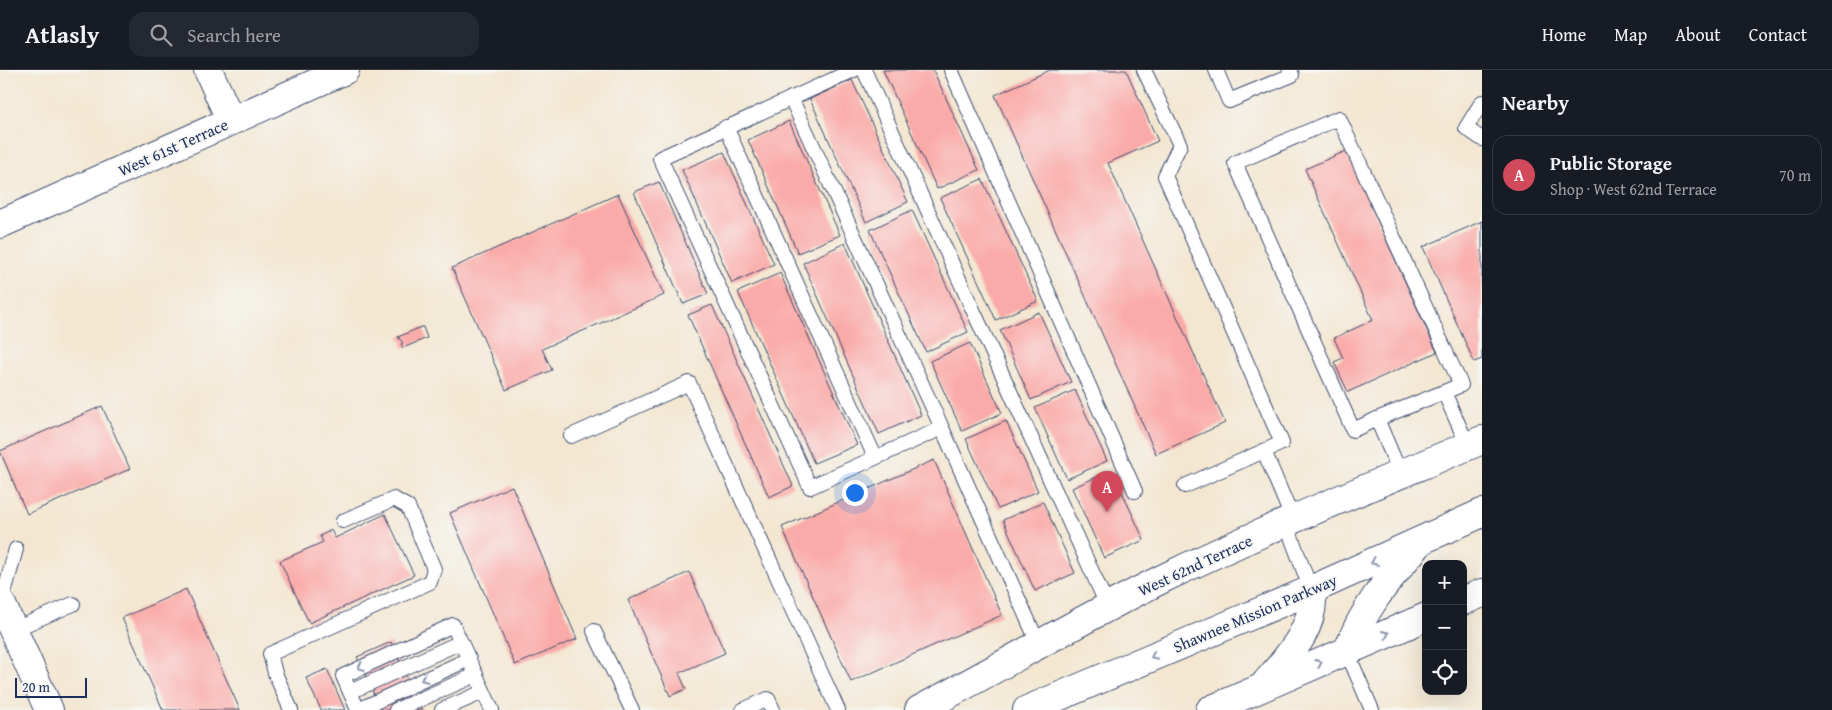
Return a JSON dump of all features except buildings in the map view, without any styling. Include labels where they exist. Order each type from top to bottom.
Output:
[{"type":"main road","points":[[208,70],[231,121]]},
{"type":"main road","name":"West 61st Terrace","points":[[0,224],[345,70]]},
{"type":"main road","name":"West 62nd Terrace","points":[[919,710],[1108,607],[1164,579],[1289,521],[1475,443]]},
{"type":"main road","name":"Shawnee Mission Parkway","points":[[1028,710],[1311,590],[1482,513]]},
{"type":"main road","points":[[1347,652],[1355,630],[1378,592],[1421,541]]},
{"type":"main road","points":[[1260,688],[1289,656],[1303,633],[1313,601],[1311,590]]},
{"type":"main road","points":[[1467,599],[1482,592]]},
{"type":"main road","points":[[4,612],[49,710]]},
{"type":"main road","points":[[1210,710],[1422,619]]},
{"type":"lane","points":[[854,70],[660,158],[810,487],[942,428]]},
{"type":"lane","points":[[864,70],[1108,607]]},
{"type":"lane","points":[[951,70],[1136,491]]},
{"type":"lane","points":[[1144,70],[1180,145],[1165,176],[1282,443],[1185,486]]},
{"type":"lane","points":[[1216,70],[1229,101],[1292,75],[1290,70]]},
{"type":"lane","points":[[791,98],[1039,645]]},
{"type":"lane","points":[[1482,102],[1466,128],[1482,139]]},
{"type":"lane","points":[[1339,118],[1461,386],[1444,392],[1353,430],[1235,163],[1339,118]]},
{"type":"lane","points":[[726,128],[875,457]]},
{"type":"lane","points":[[571,436],[689,383],[838,710]]},
{"type":"lane","points":[[1444,392],[1475,443]]},
{"type":"lane","points":[[1377,420],[1401,475]]},
{"type":"lane","points":[[1264,451],[1311,590]]},
{"type":"lane","points":[[291,710],[275,673],[270,654],[430,582],[434,569],[408,507],[394,499],[343,521]]},
{"type":"lane","points":[[16,549],[4,612],[73,604]]},
{"type":"lane","points":[[469,659],[358,710],[343,676],[453,625],[469,659],[491,710]]},
{"type":"lane","points":[[594,631],[632,710]]},
{"type":"lane","points":[[1347,652],[1372,710]]},
{"type":"lane","points":[[396,710],[476,675]]},
{"type":"lane","points":[[442,710],[483,692]]},
{"type":"lane","points":[[743,710],[768,699],[774,710]]},
{"type":"place","name":"Public Storage","points":[[1107,512]]}]
